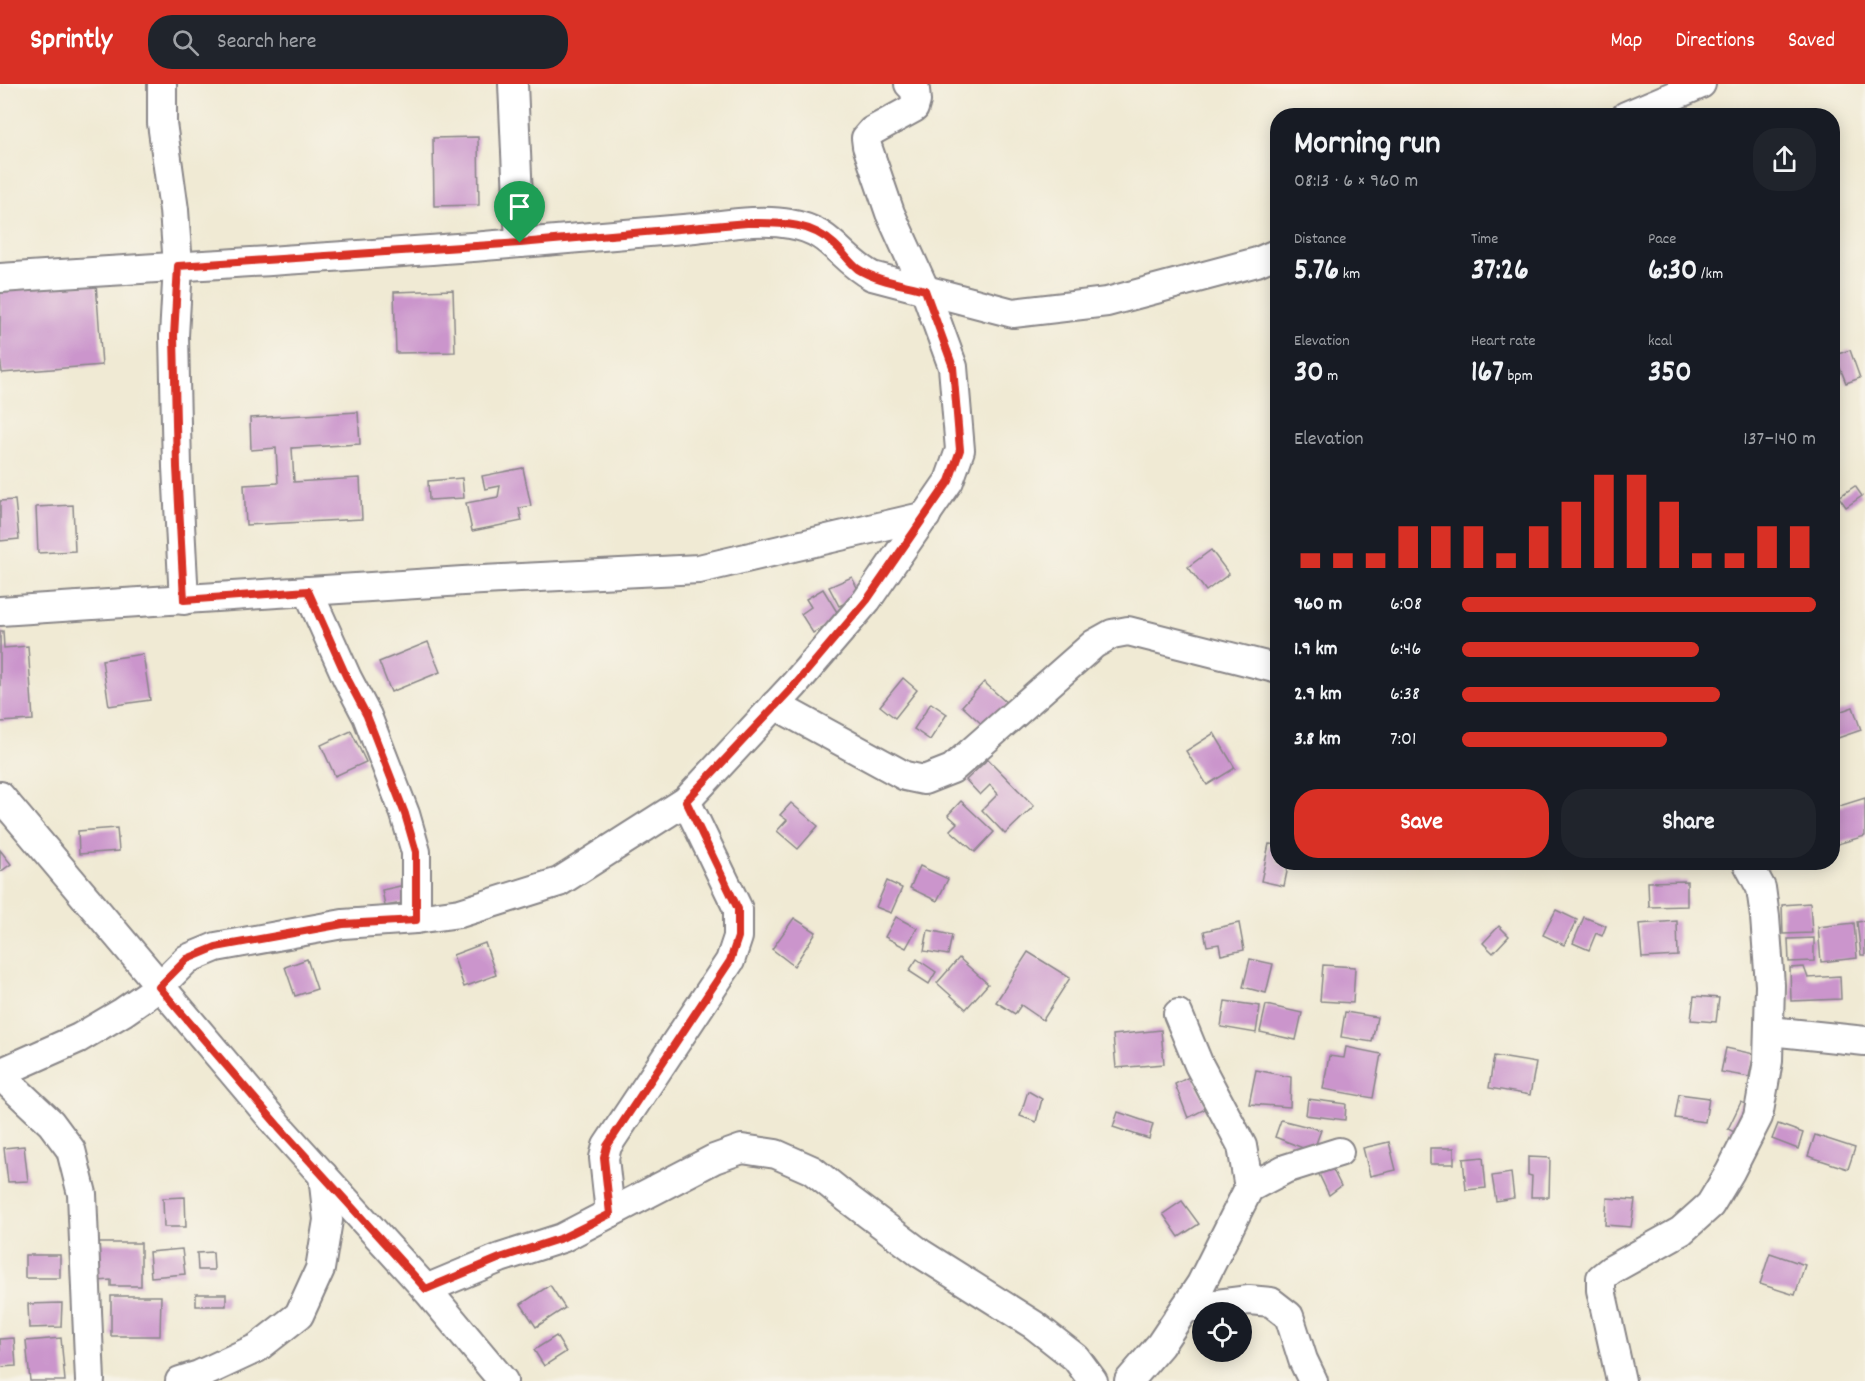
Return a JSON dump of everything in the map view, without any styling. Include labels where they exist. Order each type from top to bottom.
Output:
[{"type":"street","points":[[162,84],[162,123],[174,210],[178,266],[174,336],[177,467],[184,600]]},
{"type":"street","points":[[513,84],[520,243]]},
{"type":"street","points":[[90,1381],[82,1194],[71,1150],[51,1123],[0,1074],[79,1038],[159,987],[187,959],[216,947],[343,924],[416,920],[460,913],[559,882],[686,801],[775,705],[867,600],[949,481],[960,450],[953,367],[925,290],[890,213],[866,138],[872,131],[914,108],[915,90],[909,84]]},
{"type":"street","points":[[1645,108],[1701,84]]},
{"type":"street","points":[[0,278],[520,243],[747,223],[787,223],[822,234],[857,268],[872,276],[1013,313],[1107,302],[1257,262],[1270,256]]},
{"type":"street","points":[[0,611],[699,569],[926,516]]},
{"type":"street","points":[[308,591],[347,678],[367,716],[405,814],[416,852],[416,920]]},
{"type":"street","points":[[775,705],[905,776],[924,780],[952,769],[1094,644],[1112,633],[1128,631],[1270,667]]},
{"type":"street","points":[[0,796],[279,1127],[426,1289],[503,1381]]},
{"type":"street","points":[[610,1214],[604,1158],[607,1146],[730,961],[738,937],[738,909],[686,801]]},
{"type":"street","points":[[1621,1381],[1601,1290],[1601,1278],[1611,1270],[1681,1231],[1710,1205],[1758,1117],[1768,1061],[1770,985],[1761,888],[1751,870]]},
{"type":"street","points":[[1178,1014],[1198,1065],[1242,1146],[1249,1188]]},
{"type":"street","points":[[1770,1031],[1865,1041]]},
{"type":"street","points":[[426,1289],[500,1258],[562,1238],[714,1159],[742,1149],[776,1154],[812,1170],[920,1253],[1034,1325],[1076,1358],[1093,1381]]},
{"type":"street","points":[[1129,1381],[1160,1345],[1201,1284],[1249,1188],[1284,1169],[1339,1152]]},
{"type":"street","points":[[180,1381],[200,1375],[258,1348],[299,1315],[320,1269],[328,1220],[323,1175]]},
{"type":"street","points":[[1185,1308],[1249,1300],[1271,1302],[1289,1316],[1303,1360],[1313,1381]]},
{"type":"building","points":[[478,137],[479,205],[434,206],[433,138]]},
{"type":"building","points":[[96,283],[102,365],[2,373],[0,290]]},
{"type":"building","points":[[453,290],[455,352],[396,353],[394,292]]},
{"type":"building","points":[[1850,350],[1860,378],[1846,383],[1840,368],[1840,353]]},
{"type":"building","points":[[358,412],[360,444],[292,448],[294,482],[360,478],[362,519],[246,525],[244,485],[278,483],[276,448],[251,450],[250,418]]},
{"type":"building","points":[[523,468],[531,506],[519,508],[522,521],[472,531],[466,503],[498,497],[500,486],[485,489],[482,476]]},
{"type":"building","points":[[462,478],[464,498],[429,500],[428,481]]},
{"type":"building","points":[[1855,486],[1862,496],[1846,507],[1840,496]]},
{"type":"building","points":[[15,500],[19,539],[0,541],[0,501]]},
{"type":"building","points":[[73,505],[75,551],[38,553],[36,507]]},
{"type":"building","points":[[1211,550],[1229,574],[1206,591],[1188,567]]},
{"type":"building","points":[[852,577],[861,596],[839,606],[829,587]]},
{"type":"building","points":[[823,589],[840,617],[813,633],[801,614],[811,607],[806,599]]},
{"type":"building","points":[[0,631],[3,631],[4,648],[28,646],[33,720],[0,722]]},
{"type":"building","points":[[428,642],[440,672],[391,692],[379,662]]},
{"type":"building","points":[[143,654],[150,700],[109,706],[102,660]]},
{"type":"building","points":[[903,678],[917,690],[895,718],[880,706]]},
{"type":"building","points":[[984,682],[1009,705],[987,729],[962,706]]},
{"type":"building","points":[[931,703],[947,714],[930,740],[914,729]]},
{"type":"building","points":[[1853,707],[1861,730],[1840,737],[1840,712]]},
{"type":"building","points":[[351,731],[366,762],[335,776],[321,745]]},
{"type":"building","points":[[1214,733],[1235,768],[1207,785],[1186,751]]},
{"type":"building","points":[[988,759],[1034,806],[1005,834],[982,810],[998,794],[990,785],[980,795],[966,780]]},
{"type":"building","points":[[1865,798],[1865,836],[1840,843],[1840,806]]},
{"type":"building","points":[[961,801],[994,832],[975,852],[950,830],[957,823],[948,815]]},
{"type":"building","points":[[791,803],[818,826],[798,849],[777,831],[787,820],[780,815]]},
{"type":"building","points":[[117,828],[119,851],[79,854],[78,831]]},
{"type":"building","points":[[1270,844],[1270,870],[1287,870],[1284,886],[1261,881]]},
{"type":"building","points":[[0,850],[11,864],[0,872]]},
{"type":"building","points":[[920,866],[948,879],[937,901],[910,888]]},
{"type":"building","points":[[887,881],[902,888],[891,913],[876,907]]},
{"type":"building","points":[[1687,881],[1687,906],[1649,907],[1648,882]]},
{"type":"building","points":[[405,885],[408,902],[385,906],[382,890]]},
{"type":"building","points":[[1810,903],[1812,933],[1783,934],[1782,905]]},
{"type":"building","points":[[1556,910],[1577,920],[1564,945],[1543,935]]},
{"type":"building","points":[[896,917],[917,928],[906,948],[885,937]]},
{"type":"building","points":[[1584,917],[1606,926],[1602,936],[1596,933],[1589,950],[1573,943]]},
{"type":"building","points":[[794,918],[816,932],[794,966],[772,949]]},
{"type":"building","points":[[1677,921],[1678,956],[1642,958],[1639,924]]},
{"type":"building","points":[[1865,921],[1865,955],[1861,955],[1857,922]]},
{"type":"building","points":[[1239,923],[1244,950],[1221,955],[1219,944],[1207,946],[1204,931]]},
{"type":"building","points":[[1854,923],[1857,958],[1821,962],[1818,927]]},
{"type":"building","points":[[1499,926],[1509,936],[1493,953],[1483,943]]},
{"type":"building","points":[[928,930],[952,935],[948,955],[924,951]]},
{"type":"building","points":[[1814,938],[1814,961],[1789,962],[1788,939]]},
{"type":"building","points":[[485,943],[496,975],[464,987],[453,955]]},
{"type":"building","points":[[1028,952],[1070,978],[1043,1020],[1021,1005],[1015,1014],[996,1002]]},
{"type":"building","points":[[959,958],[988,984],[966,1009],[937,983]]},
{"type":"building","points":[[307,959],[317,989],[295,996],[285,967]]},
{"type":"building","points":[[917,959],[936,972],[929,984],[909,971]]},
{"type":"building","points":[[1250,959],[1273,964],[1266,993],[1243,987]]},
{"type":"building","points":[[1323,965],[1355,967],[1353,1003],[1320,1001]]},
{"type":"building","points":[[1804,967],[1808,978],[1840,976],[1841,999],[1791,1001],[1790,968]]},
{"type":"building","points":[[1694,996],[1719,998],[1716,1022],[1691,1020]]},
{"type":"building","points":[[1225,1001],[1260,1006],[1256,1033],[1221,1027]]},
{"type":"building","points":[[1266,1005],[1302,1013],[1296,1040],[1260,1032]]},
{"type":"building","points":[[1345,1012],[1377,1017],[1372,1042],[1341,1037]]},
{"type":"building","points":[[1161,1030],[1164,1064],[1116,1068],[1113,1035]]},
{"type":"building","points":[[1346,1047],[1381,1054],[1373,1098],[1323,1089],[1329,1056],[1344,1058]]},
{"type":"building","points":[[1726,1048],[1754,1054],[1749,1077],[1721,1072]]},
{"type":"building","points":[[1494,1056],[1536,1063],[1530,1095],[1489,1088]]},
{"type":"building","points":[[1256,1070],[1291,1077],[1290,1107],[1249,1104]]},
{"type":"building","points":[[1193,1075],[1207,1108],[1188,1118],[1175,1084]]},
{"type":"building","points":[[1028,1091],[1042,1099],[1036,1122],[1020,1116]]},
{"type":"building","points":[[1679,1094],[1709,1098],[1705,1122],[1675,1118]]},
{"type":"building","points":[[1308,1099],[1346,1104],[1345,1120],[1306,1115]]},
{"type":"building","points":[[1741,1102],[1757,1110],[1744,1137],[1728,1129]]},
{"type":"building","points":[[1118,1112],[1153,1124],[1149,1139],[1113,1127]]},
{"type":"building","points":[[1281,1120],[1321,1130],[1313,1152],[1275,1137]]},
{"type":"building","points":[[1778,1124],[1803,1133],[1798,1149],[1772,1139]]},
{"type":"building","points":[[1815,1135],[1855,1148],[1848,1169],[1808,1156]]},
{"type":"building","points":[[1389,1142],[1396,1170],[1370,1176],[1363,1148]]},
{"type":"building","points":[[24,1146],[28,1181],[8,1182],[4,1148]]},
{"type":"building","points":[[1430,1148],[1454,1148],[1454,1164],[1430,1164]]},
{"type":"building","points":[[1483,1157],[1486,1188],[1466,1190],[1463,1159]]},
{"type":"building","points":[[1528,1157],[1550,1158],[1549,1197],[1531,1197],[1532,1176],[1528,1175]]},
{"type":"building","points":[[1330,1164],[1341,1186],[1329,1195],[1317,1170]]},
{"type":"building","points":[[1511,1173],[1514,1198],[1496,1201],[1492,1176]]},
{"type":"building","points":[[185,1197],[186,1227],[164,1227],[163,1198]]},
{"type":"building","points":[[1607,1198],[1635,1200],[1631,1227],[1605,1225]]},
{"type":"building","points":[[1182,1201],[1199,1224],[1179,1237],[1163,1214]]},
{"type":"building","points":[[97,1243],[141,1243],[141,1286],[111,1286],[111,1280],[97,1281]]},
{"type":"building","points":[[182,1249],[185,1274],[151,1277],[149,1252]]},
{"type":"building","points":[[213,1252],[214,1270],[198,1270],[197,1253]]},
{"type":"building","points":[[1770,1253],[1805,1265],[1795,1295],[1760,1284]]},
{"type":"building","points":[[25,1255],[60,1255],[60,1278],[25,1278]]},
{"type":"building","points":[[550,1285],[565,1308],[536,1327],[521,1304]]},
{"type":"building","points":[[196,1294],[226,1294],[226,1306],[196,1306]]},
{"type":"building","points":[[111,1296],[161,1296],[160,1336],[111,1336]]},
{"type":"building","points":[[62,1303],[61,1327],[29,1328],[28,1304]]},
{"type":"building","points":[[556,1336],[566,1352],[544,1366],[534,1350]]},
{"type":"building","points":[[14,1338],[16,1366],[0,1367],[0,1339]]},
{"type":"building","points":[[61,1338],[65,1381],[30,1381],[26,1341]]},
{"type":"route","points":[[747,223],[787,223],[822,234],[857,268],[872,276],[925,290],[953,367],[960,450],[949,481],[867,600],[794,686],[686,801],[738,909],[738,937],[730,961],[607,1146],[604,1158],[610,1214],[562,1238],[500,1258],[426,1289],[279,1127],[159,987],[187,959],[216,947],[343,924],[416,920],[417,888],[416,852],[405,814],[367,716],[347,678],[308,591],[184,600],[177,467],[174,336],[178,266],[520,243],[747,223]]}]
